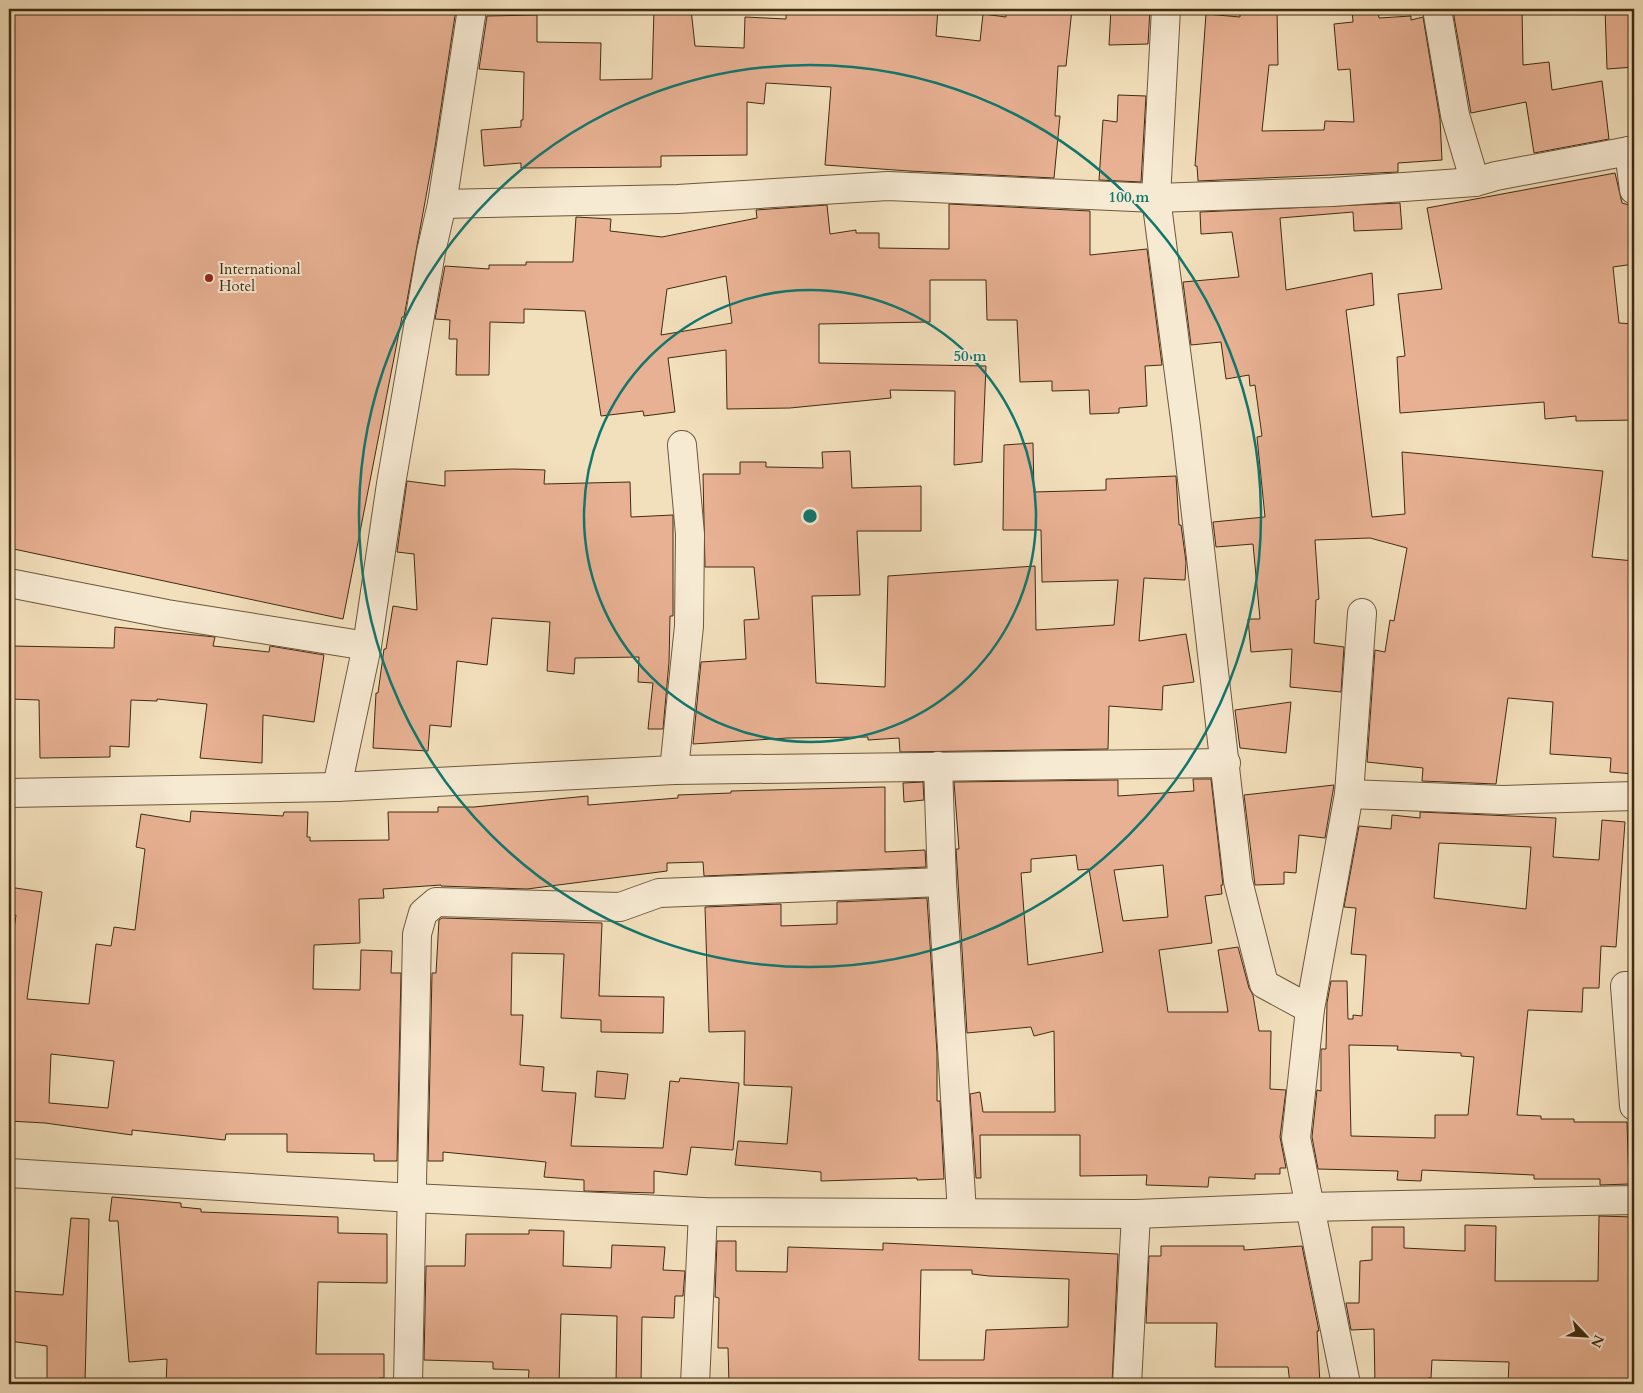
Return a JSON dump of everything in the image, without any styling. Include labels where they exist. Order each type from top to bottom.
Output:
[{"type":"street","points":[[337,786],[367,646],[396,455],[431,252],[442,204],[472,9]]},
{"type":"street","points":[[1166,9],[1156,198],[1186,427],[1226,763],[1238,881],[1264,984],[1310,1009]]},
{"type":"street","points":[[1437,9],[1455,115],[1475,182]]},
{"type":"street","points":[[442,204],[678,199],[888,186],[1156,198],[1332,192],[1475,182],[1496,176],[1632,150],[1634,190]]},
{"type":"street","points":[[674,770],[689,626],[690,534],[682,445]]},
{"type":"street","points":[[9,583],[166,614],[367,646]]},
{"type":"street","points":[[1346,1384],[1308,1207],[1296,1138],[1310,1009],[1349,794],[1362,613]]},
{"type":"street","points":[[9,793],[337,786],[674,770],[1226,763]]},
{"type":"street","points":[[938,766],[942,882],[962,1213]]},
{"type":"street","points":[[1349,794],[1502,800],[1634,796]]},
{"type":"street","points":[[408,1384],[417,934],[422,913],[436,902],[620,907],[659,893],[942,882]]},
{"type":"street","points":[[1634,986],[1625,986],[1634,1106]]},
{"type":"street","points":[[9,1173],[412,1198],[703,1212],[1136,1214],[1308,1207],[1634,1200]]},
{"type":"street","points":[[695,1384],[703,1212]]},
{"type":"street","points":[[1127,1384],[1136,1214]]},
{"type":"building","name":"International Hotel","points":[[9,9],[456,9],[435,147],[404,317],[402,317],[343,619],[9,548]]},
{"type":"building","points":[[654,9],[691,9],[695,46],[744,48],[745,17],[786,19],[786,9],[938,9],[936,36],[980,41],[983,14],[1006,17],[1006,9],[1072,9],[1066,66],[1058,66],[1055,116],[1060,116],[1054,178],[825,165],[831,87],[766,83],[764,104],[747,102],[747,155],[661,156],[661,167],[521,168],[521,163],[484,166],[481,130],[521,127],[521,120],[523,120],[524,72],[479,69],[487,16],[537,15],[537,42],[601,43],[600,80],[652,79]]},
{"type":"building","points":[[1111,9],[1150,9],[1148,44],[1109,45]]},
{"type":"building","points":[[1240,9],[1277,9],[1278,65],[1269,65],[1262,131],[1324,130],[1325,121],[1354,122],[1350,69],[1338,70],[1334,24],[1353,22],[1352,9],[1378,9],[1379,18],[1411,16],[1411,20],[1423,17],[1440,119],[1442,160],[1398,163],[1398,172],[1198,181],[1197,166],[1195,166],[1206,14],[1240,17]]},
{"type":"building","points":[[1465,9],[1522,9],[1523,65],[1549,62],[1552,90],[1602,81],[1609,139],[1534,153],[1526,102],[1471,113],[1453,11]]},
{"type":"building","points":[[1605,9],[1633,9],[1634,67],[1607,69]]},
{"type":"building","points":[[1118,95],[1146,96],[1141,182],[1099,180],[1103,120],[1117,122]]},
{"type":"building","points":[[1615,173],[1622,203],[1629,205],[1634,241],[1634,264],[1613,267],[1619,323],[1634,324],[1634,420],[1576,421],[1576,416],[1545,419],[1544,402],[1400,413],[1397,357],[1405,356],[1398,294],[1442,289],[1427,208]]},
{"type":"building","points":[[1400,203],[1402,229],[1354,231],[1353,212],[1280,218],[1286,290],[1372,273],[1374,305],[1346,310],[1372,517],[1405,514],[1402,452],[1603,471],[1592,557],[1634,561],[1634,774],[1610,772],[1611,758],[1550,754],[1553,702],[1508,698],[1496,784],[1422,781],[1423,768],[1367,762],[1375,650],[1385,652],[1390,620],[1394,621],[1407,548],[1370,538],[1315,540],[1319,599],[1316,600],[1314,643],[1344,647],[1341,692],[1290,687],[1292,649],[1251,652],[1248,619],[1260,619],[1253,544],[1216,547],[1213,522],[1265,517],[1257,437],[1262,436],[1255,385],[1250,386],[1249,375],[1226,379],[1221,342],[1191,345],[1183,282],[1239,277],[1232,232],[1201,234],[1200,212]]},
{"type":"building","points":[[949,204],[1090,211],[1090,255],[1147,249],[1162,365],[1145,366],[1147,406],[1119,408],[1119,413],[1090,414],[1089,390],[1052,391],[1052,381],[1020,382],[1017,320],[987,320],[986,280],[930,280],[930,322],[819,324],[819,363],[986,366],[982,462],[954,465],[955,391],[890,390],[891,398],[790,408],[727,409],[726,350],[668,358],[675,412],[644,416],[643,411],[601,416],[585,311],[524,309],[524,323],[490,322],[489,375],[456,375],[457,339],[449,339],[450,320],[435,319],[445,266],[489,269],[489,265],[526,265],[526,262],[573,262],[576,217],[611,219],[610,231],[662,237],[757,218],[756,210],[827,205],[830,234],[856,230],[856,233],[879,233],[879,248],[949,249]],"holes":[[[726,276],[732,323],[661,335],[667,289]]]},
{"type":"building","points":[[1033,443],[1034,492],[1106,490],[1106,479],[1176,476],[1179,525],[1181,525],[1186,562],[1185,580],[1144,578],[1139,641],[1186,634],[1194,682],[1163,686],[1162,710],[1109,706],[1108,749],[900,752],[899,738],[868,740],[868,737],[788,738],[693,744],[701,662],[746,659],[744,620],[759,619],[754,567],[705,567],[703,474],[740,474],[740,462],[766,462],[766,467],[823,468],[822,452],[850,451],[852,488],[921,486],[921,531],[857,531],[860,595],[812,596],[816,683],[885,687],[888,576],[1035,566],[1036,630],[1114,625],[1118,580],[1042,582],[1041,530],[1003,530],[1004,445]]},
{"type":"building","points":[[545,470],[544,484],[630,482],[631,517],[673,515],[673,616],[670,616],[669,662],[663,729],[648,729],[653,683],[638,682],[639,657],[575,658],[574,674],[547,671],[550,622],[492,618],[487,665],[457,661],[451,727],[430,725],[428,751],[373,748],[376,693],[378,693],[384,649],[386,649],[393,606],[417,610],[414,554],[397,552],[407,481],[445,486],[445,471]]},
{"type":"building","points":[[115,627],[215,637],[213,646],[269,652],[270,646],[324,655],[314,722],[263,715],[262,763],[200,758],[207,704],[157,699],[157,701],[131,700],[129,747],[110,746],[110,757],[40,758],[39,700],[10,699],[10,675],[13,675],[12,646],[114,648]]},
{"type":"building","points":[[1291,702],[1286,753],[1240,748],[1235,710]]},
{"type":"building","points":[[1193,779],[1211,779],[1223,885],[1221,885],[1222,894],[1205,896],[1212,943],[1159,950],[1168,1012],[1228,1012],[1218,950],[1238,947],[1249,988],[1253,995],[1259,1031],[1271,1031],[1270,1089],[1286,1090],[1280,1137],[1286,1168],[1280,1168],[1280,1174],[1255,1174],[1255,1179],[1209,1177],[1208,1187],[1146,1185],[1147,1175],[1080,1176],[1080,1135],[980,1135],[981,1178],[976,1178],[970,1094],[980,1092],[983,1112],[1055,1112],[1054,1031],[1034,1036],[1031,1027],[967,1033],[956,849],[959,849],[954,782],[1118,780],[1118,796],[1194,791]],"holes":[[[1076,855],[1078,870],[1089,869],[1103,952],[1028,965],[1021,873],[1031,872],[1031,859]],[[1163,865],[1168,917],[1123,921],[1114,870]]]},
{"type":"building","points":[[923,782],[924,800],[904,802],[903,783]]},
{"type":"building","points":[[1334,785],[1325,838],[1299,835],[1296,873],[1284,872],[1284,884],[1255,885],[1244,795]]},
{"type":"building","points":[[885,787],[885,852],[925,850],[926,867],[704,876],[703,862],[667,863],[667,871],[527,889],[441,885],[383,889],[384,898],[359,899],[360,943],[314,945],[313,989],[360,990],[361,950],[392,951],[391,973],[401,973],[397,1161],[374,1161],[374,1154],[287,1152],[287,1134],[226,1134],[225,1140],[132,1130],[132,1135],[45,1123],[9,1121],[9,964],[16,915],[9,915],[9,887],[42,892],[27,999],[89,1004],[96,944],[111,946],[114,927],[135,930],[145,849],[136,847],[141,814],[190,822],[191,811],[283,816],[284,812],[308,812],[307,837],[310,837],[310,841],[389,840],[388,812],[438,812],[438,807],[474,807],[588,796],[588,805],[678,798],[678,795],[731,793],[731,791]],"holes":[[[51,1054],[114,1061],[108,1108],[49,1103]]]},
{"type":"building","points":[[1420,812],[1556,818],[1553,857],[1599,860],[1602,820],[1625,822],[1616,947],[1601,946],[1599,988],[1583,988],[1582,1012],[1528,1010],[1517,1115],[1541,1116],[1541,1119],[1574,1119],[1574,1122],[1627,1122],[1629,1184],[1600,1185],[1600,1179],[1534,1179],[1534,1175],[1422,1170],[1421,1181],[1397,1180],[1398,1171],[1318,1169],[1312,1137],[1317,1090],[1321,1091],[1321,1049],[1326,1049],[1327,1003],[1331,981],[1347,981],[1348,1019],[1353,1019],[1353,1015],[1362,1016],[1366,955],[1351,954],[1356,908],[1344,907],[1359,826],[1391,829],[1392,815],[1420,818]],"holes":[[[1439,843],[1531,847],[1526,909],[1434,898]],[[1349,1045],[1398,1046],[1397,1050],[1461,1053],[1461,1056],[1474,1057],[1468,1115],[1435,1115],[1435,1138],[1351,1136]]]},
{"type":"building","points":[[927,898],[937,1053],[937,1101],[940,1101],[944,1179],[821,1181],[821,1172],[735,1165],[738,1141],[787,1144],[792,1087],[744,1085],[745,1031],[709,1032],[705,907],[781,904],[781,926],[837,924],[837,902]]},
{"type":"building","points":[[442,918],[602,923],[599,996],[664,997],[663,1033],[601,1032],[601,1020],[561,1018],[564,954],[512,953],[511,1015],[523,1015],[520,1065],[544,1067],[542,1091],[576,1093],[571,1146],[663,1148],[670,1081],[679,1082],[680,1078],[739,1083],[733,1150],[691,1147],[687,1175],[654,1171],[654,1193],[584,1191],[584,1180],[544,1177],[546,1162],[443,1152],[443,1161],[428,1161],[432,973],[436,973],[439,920]]},
{"type":"building","points":[[597,1071],[628,1074],[625,1099],[595,1097]]},
{"type":"building","points":[[112,1197],[181,1203],[181,1207],[201,1209],[201,1212],[338,1217],[338,1233],[387,1234],[387,1283],[318,1282],[316,1354],[384,1354],[384,1378],[379,1378],[379,1384],[166,1384],[167,1359],[129,1362],[118,1221],[109,1221]]},
{"type":"building","points":[[1599,1216],[1634,1217],[1634,1384],[1508,1384],[1509,1362],[1432,1360],[1431,1378],[1428,1378],[1428,1384],[1375,1384],[1374,1329],[1351,1330],[1346,1303],[1359,1303],[1360,1261],[1372,1260],[1372,1227],[1404,1227],[1404,1248],[1465,1251],[1465,1225],[1496,1226],[1495,1281],[1598,1281]]},
{"type":"building","points":[[71,1218],[89,1219],[85,1384],[47,1384],[47,1346],[9,1341],[9,1291],[63,1295]]},
{"type":"building","points":[[529,1230],[564,1231],[563,1266],[611,1268],[612,1245],[665,1247],[663,1270],[685,1271],[683,1296],[675,1296],[674,1318],[642,1317],[641,1384],[616,1384],[617,1316],[561,1314],[559,1384],[528,1384],[529,1370],[493,1369],[493,1362],[424,1360],[426,1266],[465,1266],[466,1234],[529,1234]]},
{"type":"building","points":[[717,1241],[736,1241],[736,1271],[787,1272],[788,1247],[883,1250],[883,1243],[1118,1254],[1112,1384],[729,1384],[728,1348],[718,1348],[719,1298],[715,1297]],"holes":[[[921,1270],[972,1270],[972,1274],[989,1276],[1069,1279],[1068,1327],[986,1330],[984,1360],[919,1360]]]},
{"type":"building","points":[[1161,1246],[1244,1246],[1244,1250],[1302,1246],[1319,1331],[1317,1331],[1320,1384],[1290,1384],[1288,1367],[1215,1367],[1217,1323],[1146,1323],[1149,1256],[1161,1256]]},
{"type":"place","name":"International Hotel","points":[[209,278]]}]
